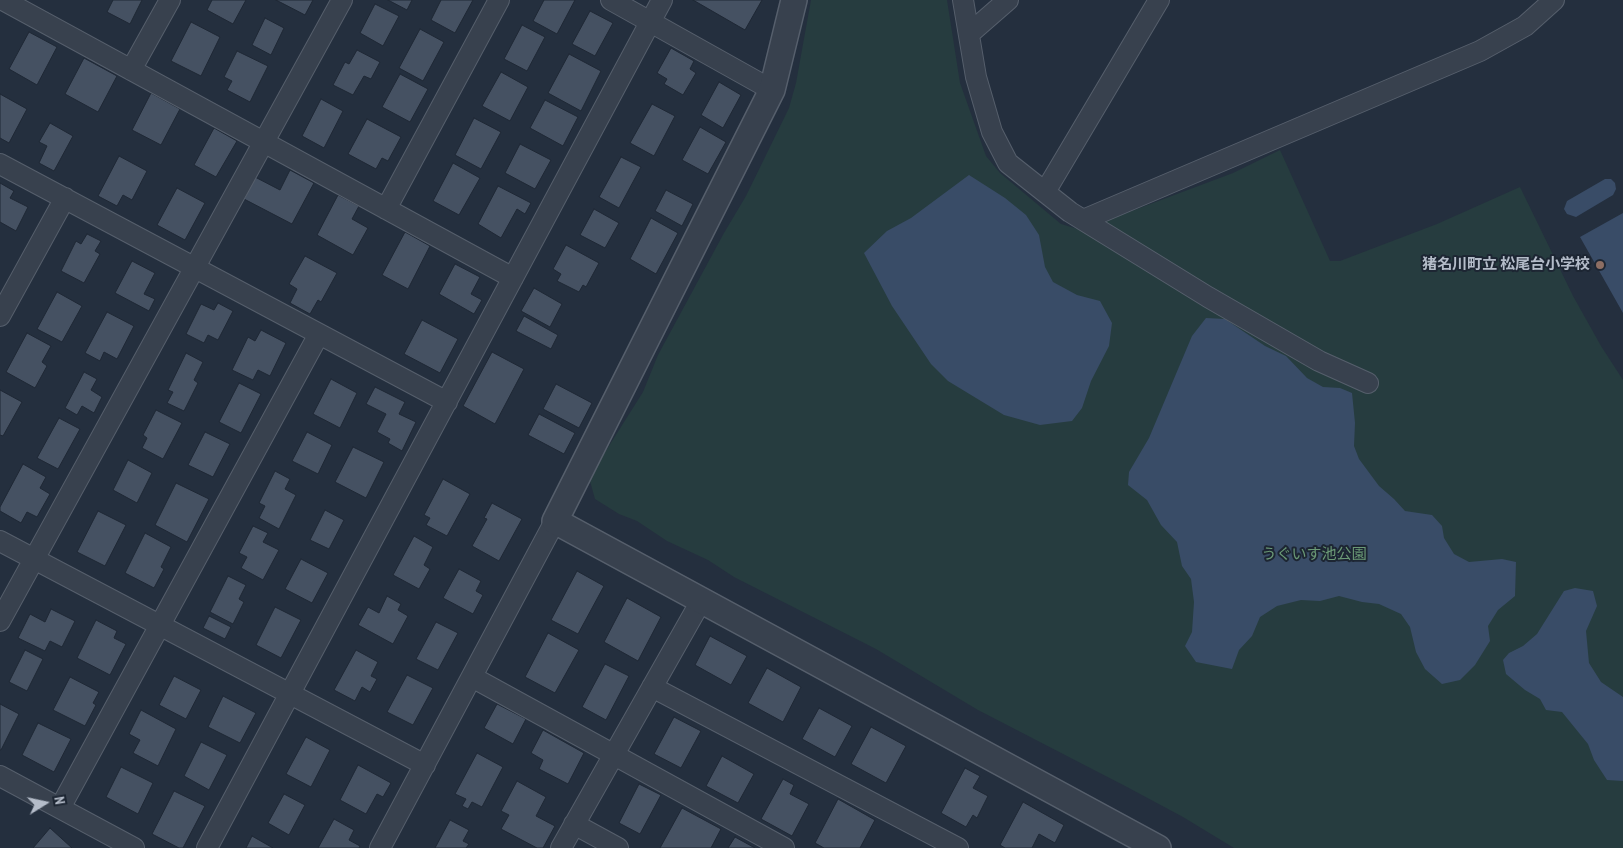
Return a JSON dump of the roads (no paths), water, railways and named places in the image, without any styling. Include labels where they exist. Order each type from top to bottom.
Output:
[{"type":"street","points":[[0,6],[3,0],[514,278]]},
{"type":"street","points":[[131,70],[170,0]]},
{"type":"street","points":[[0,621],[342,0]]},
{"type":"street","points":[[386,209],[499,0]]},
{"type":"street","points":[[611,0],[772,90]]},
{"type":"street","points":[[208,848],[662,0]]},
{"type":"street","points":[[380,848],[555,521],[772,90],[794,0]]},
{"type":"street","points":[[963,0],[976,77],[992,132],[1008,163],[1070,212],[1208,297],[1319,362],[1368,383]]},
{"type":"street","points":[[969,34],[1008,0]]},
{"type":"street","points":[[1045,192],[1159,0]]},
{"type":"street","points":[[1084,220],[1480,50],[1525,26],[1554,0]]},
{"type":"street","points":[[0,164],[447,402]]},
{"type":"street","points":[[0,316],[65,198]]},
{"type":"street","points":[[60,808],[319,334]]},
{"type":"street","points":[[555,521],[1158,848]]},
{"type":"street","points":[[0,541],[425,765]]},
{"type":"street","points":[[560,848],[701,601]]},
{"type":"street","points":[[472,677],[784,848]]},
{"type":"street","points":[[652,687],[958,848]]},
{"type":"street","points":[[0,776],[134,848]]},
{"type":"street","points":[[574,824],[618,848]]},
{"type":"water","points":[[969,175],[1005,198],[1026,215],[1039,235],[1045,267],[1053,282],[1077,295],[1100,301],[1112,323],[1109,346],[1091,381],[1082,408],[1072,421],[1040,425],[1004,415],[948,381],[931,364],[892,306],[864,253],[887,231],[911,218]]},
{"type":"water","points":[[1605,179],[1611,179],[1615,183],[1616,189],[1613,195],[1576,217],[1567,214],[1564,209],[1567,201]]},
{"type":"water","points":[[1623,213],[1623,313],[1580,237]]},
{"type":"water","points":[[1206,318],[1225,319],[1265,346],[1286,356],[1307,378],[1323,387],[1340,388],[1352,393],[1355,423],[1354,446],[1359,459],[1379,486],[1405,511],[1432,515],[1442,526],[1444,538],[1454,554],[1469,562],[1502,559],[1516,562],[1515,596],[1498,610],[1488,626],[1490,641],[1475,665],[1460,680],[1442,684],[1425,669],[1416,652],[1410,627],[1401,614],[1379,604],[1339,596],[1320,601],[1301,600],[1277,606],[1260,617],[1252,636],[1239,650],[1232,669],[1196,662],[1185,646],[1192,632],[1194,602],[1191,579],[1182,566],[1177,542],[1161,525],[1147,500],[1128,485],[1129,472],[1149,438],[1192,336]]},
{"type":"water","points":[[1575,588],[1593,591],[1597,606],[1586,631],[1589,663],[1601,682],[1623,697],[1623,781],[1607,780],[1594,760],[1588,744],[1562,712],[1546,710],[1540,699],[1525,690],[1506,674],[1503,660],[1509,653],[1523,646],[1537,634],[1564,591]]},
{"type":"place","name":"猪名川町立 松尾台小学校","points":[[1600,265]]},
{"type":"park label","name":"うぐいす池公園","points":[[1314,555]]}]
